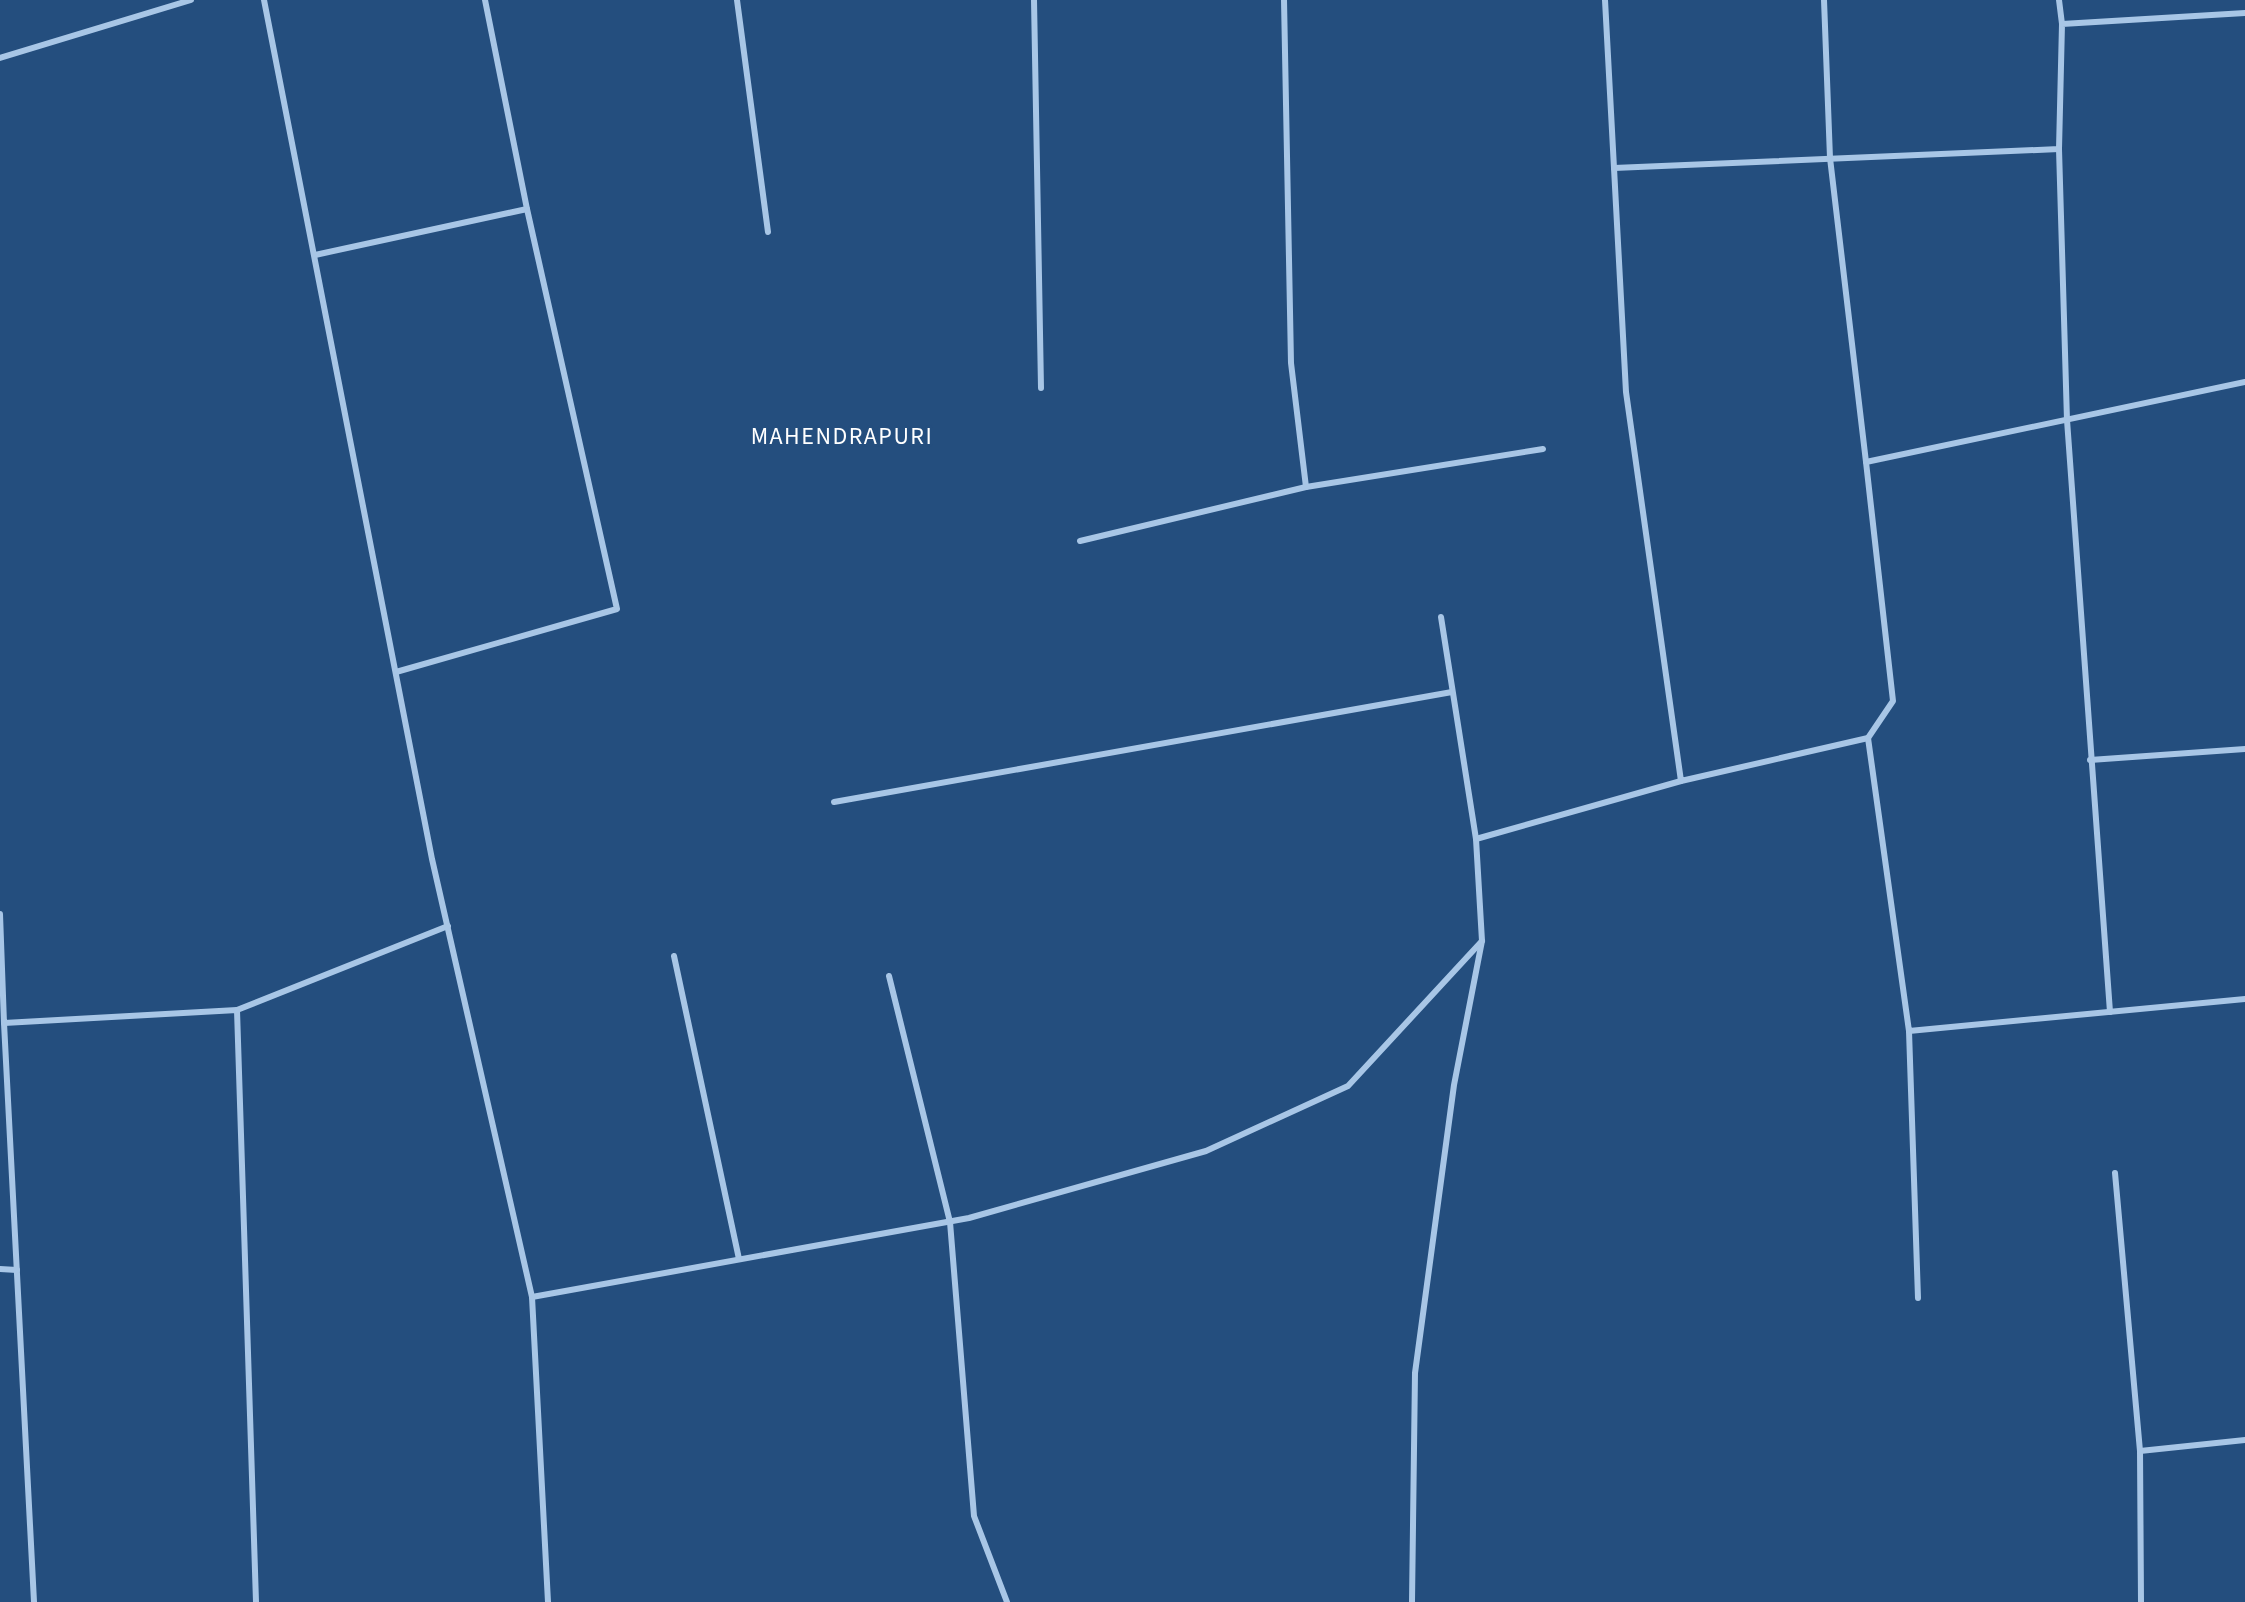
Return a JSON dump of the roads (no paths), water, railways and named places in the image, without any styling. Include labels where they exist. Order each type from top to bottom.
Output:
[{"type":"street","points":[[0,58],[191,0]]},
{"type":"street","points":[[264,0],[432,859],[532,1297],[548,1602]]},
{"type":"street","points":[[396,672],[617,609],[527,209],[485,0]]},
{"type":"street","points":[[737,0],[768,232]]},
{"type":"street","points":[[1034,0],[1041,388]]},
{"type":"street","points":[[1284,0],[1291,363],[1306,487]]},
{"type":"street","points":[[1605,0],[1626,392],[1681,782]]},
{"type":"street","points":[[1824,0],[1830,158],[1893,701],[1868,738],[1909,1031],[1918,1298]]},
{"type":"street","points":[[2059,0],[2062,24],[2059,149],[2067,420],[2110,1011]]},
{"type":"street","points":[[2062,24],[2245,13]]},
{"type":"street","points":[[1614,168],[2059,149]]},
{"type":"street","points":[[315,255],[527,209]]},
{"type":"street","points":[[1866,462],[2245,382]]},
{"type":"street","points":[[1080,541],[1306,487],[1543,449]]},
{"type":"street","points":[[1412,1602],[1415,1373],[1454,1085],[1482,941],[1476,839],[1441,617]]},
{"type":"street","points":[[834,802],[1452,692]]},
{"type":"street","points":[[1476,839],[1681,782],[1868,738]]},
{"type":"street","points":[[2090,760],[2245,749]]},
{"type":"street","points":[[0,914],[1,991],[34,1602]]},
{"type":"street","points":[[4,1023],[237,1010],[448,926]]},
{"type":"street","points":[[532,1297],[950,1222],[1206,1150],[1348,1086],[1482,941]]},
{"type":"street","points":[[674,956],[739,1259]]},
{"type":"street","points":[[889,976],[950,1222],[974,1516],[1007,1602]]},
{"type":"street","points":[[1909,1031],[2245,999]]},
{"type":"street","points":[[237,1010],[255,1602]]},
{"type":"street","points":[[2115,1173],[2140,1451],[2141,1602]]},
{"type":"street","points":[[0,1269],[16,1270]]},
{"type":"street","points":[[2140,1451],[2245,1440]]},
{"type":"district","name":"MAHENDRAPURI","points":[[842,436]]}]
